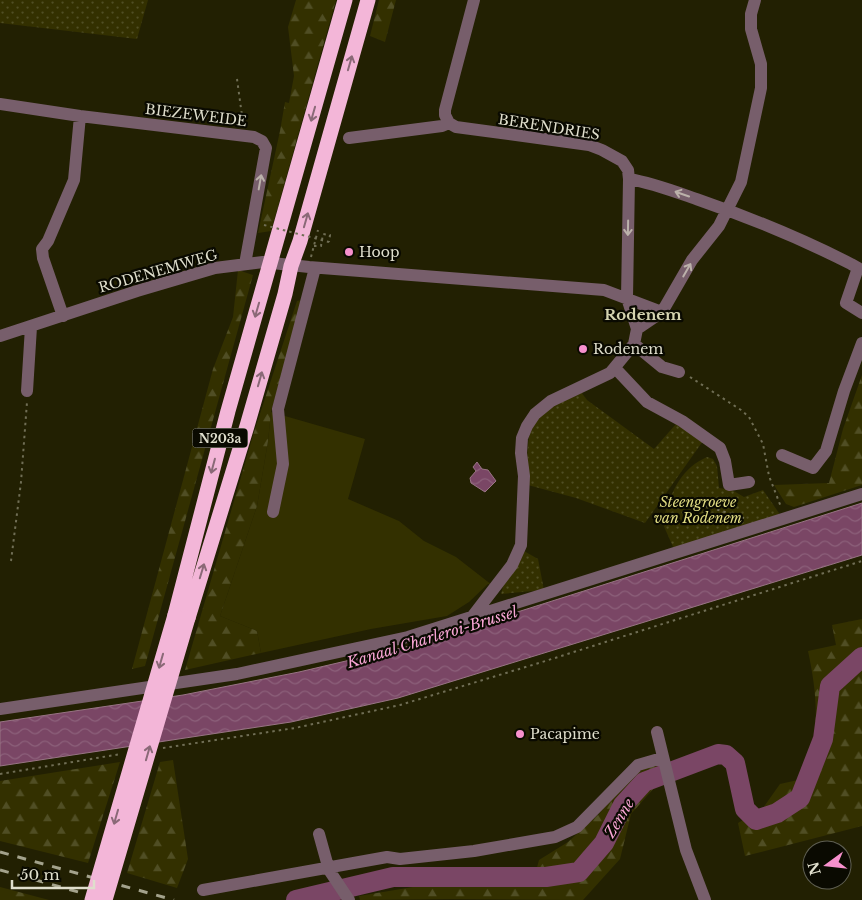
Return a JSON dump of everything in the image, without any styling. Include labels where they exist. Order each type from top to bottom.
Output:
[{"type":"highway","name":"N203a","points":[[105,900],[182,616],[228,411],[345,0]]},
{"type":"highway","name":"N203a","points":[[92,900],[182,616],[250,416],[368,0]]},
{"type":"street","points":[[449,123],[445,115],[446,110],[474,0]]},
{"type":"street","points":[[637,328],[662,312],[692,260],[733,211],[762,88],[761,64],[751,29],[751,14],[755,0]]},
{"type":"street","name":"BIEZEWEIDE","points":[[0,104],[244,136],[257,138],[262,141],[266,148],[245,264]]},
{"type":"street","points":[[63,316],[42,250],[48,241],[74,180],[80,116]]},
{"type":"street","name":"BERENDRIES","points":[[348,138],[435,127],[449,123],[456,128],[589,145],[602,150],[622,162],[628,170],[629,179]]},
{"type":"street","points":[[472,617],[512,565],[520,545],[524,476],[521,453],[522,438],[527,426],[535,414],[552,401],[610,373],[634,344],[637,328],[627,298],[629,179],[648,182],[733,211],[805,241],[858,268],[846,303],[862,313]]},
{"type":"street","name":"RODENEMWEG","points":[[0,336],[215,268],[263,262],[315,268],[604,290],[662,312]]},
{"type":"street","points":[[273,512],[283,464],[278,409],[315,268]]},
{"type":"street","points":[[27,392],[31,327]]},
{"type":"street","points":[[782,455],[813,468],[826,451],[844,391],[862,343]]},
{"type":"street","points":[[634,344],[662,367],[679,372]]},
{"type":"street","points":[[615,368],[647,402],[682,420],[720,448],[725,461],[728,485],[749,482]]},
{"type":"street","points":[[0,709],[237,674],[408,637],[862,494]]},
{"type":"street","points":[[656,732],[686,850],[704,900]]},
{"type":"street","points":[[203,890],[388,857],[400,859],[474,851],[555,837],[577,826],[638,765],[662,758]]},
{"type":"street","points":[[320,834],[328,868],[349,900]]},
{"type":"path","points":[[237,79],[244,136]]},
{"type":"path","points":[[264,225],[329,242],[330,235],[323,234],[321,246],[314,246]]},
{"type":"path","points":[[679,372],[694,379],[749,417],[763,444],[774,492],[786,518]]},
{"type":"path","points":[[11,561],[21,482],[27,392]]},
{"type":"path","points":[[686,506],[696,503],[742,517],[754,528]]},
{"type":"path","points":[[162,748],[295,728],[400,705],[539,664],[862,561]]},
{"type":"path","points":[[0,774],[123,753]]},
{"type":"green space","points":[[0,0],[148,0],[137,39],[0,23]]},
{"type":"green space","points":[[296,0],[336,0],[271,231],[258,233],[285,102],[289,103],[294,76],[288,27]]},
{"type":"green space","points":[[379,0],[396,0],[385,42],[370,36]]},
{"type":"green space","points":[[238,270],[253,275],[145,666],[132,669],[213,369],[233,317]]},
{"type":"green space","points":[[302,300],[271,412],[257,506],[220,616],[257,631],[261,653],[185,670],[254,432],[297,301]]},
{"type":"green space","points":[[862,375],[862,485],[794,507],[786,504],[774,485],[829,483],[843,429]]},
{"type":"green space","points":[[581,392],[587,400],[654,449],[676,424],[703,441],[645,523],[576,498],[528,485],[528,448],[534,421],[549,408]]},
{"type":"green space","points":[[271,412],[365,439],[348,499],[399,521],[424,541],[456,557],[492,585],[488,584],[469,602],[447,616],[371,629],[261,653],[257,631],[220,616],[257,506]]},
{"type":"green space","name":"Steengroeve van Rodenem","points":[[707,457],[713,459],[717,466],[719,488],[732,490],[744,497],[763,490],[781,516],[674,549],[662,522],[669,502],[682,476],[697,462]]},
{"type":"green space","points":[[524,551],[538,559],[544,590],[501,594],[504,583]]},
{"type":"green space","points":[[862,619],[862,826],[745,856],[738,823],[763,808],[780,784],[798,780],[806,765],[815,734],[816,717],[814,684],[808,651],[836,645],[832,625]]},
{"type":"green space","points":[[173,760],[188,859],[177,888],[127,873],[160,762]]},
{"type":"green space","points":[[655,761],[662,779],[631,814],[620,859],[583,900],[360,900],[359,896],[455,880],[535,875],[539,860],[568,842],[599,814],[627,780]]},
{"type":"green space","points":[[120,762],[88,863],[0,841],[0,781]]},
{"type":"green space","points":[[0,887],[49,900],[0,900]]},
{"type":"water","points":[[477,462],[482,469],[488,470],[496,481],[485,492],[471,483],[470,478],[476,471],[473,467]]},
{"type":"water","points":[[862,503],[862,555],[398,698],[291,722],[0,766],[0,722],[183,695],[299,672],[410,646]]},
{"type":"waterway","name":"Zenne","points":[[296,900],[393,877],[546,877],[579,872],[604,843],[623,805],[644,782],[718,754],[726,755],[735,763],[745,809],[756,820],[777,813],[800,798],[823,739],[830,686],[862,657]]},
{"type":"railway","points":[[0,852],[174,900]]},
{"type":"railway","points":[[0,870],[107,900]]},
{"type":"place","name":"Hoop","points":[[349,252]]},
{"type":"place","name":"Rodenem","points":[[583,349]]},
{"type":"place","name":"Pacapime","points":[[520,734]]},
{"type":"district","name":"Rodenem","points":[[643,314]]},
{"type":"water label","name":"Kanaal Charleroi-Brussel","points":[[432,637]]}]
